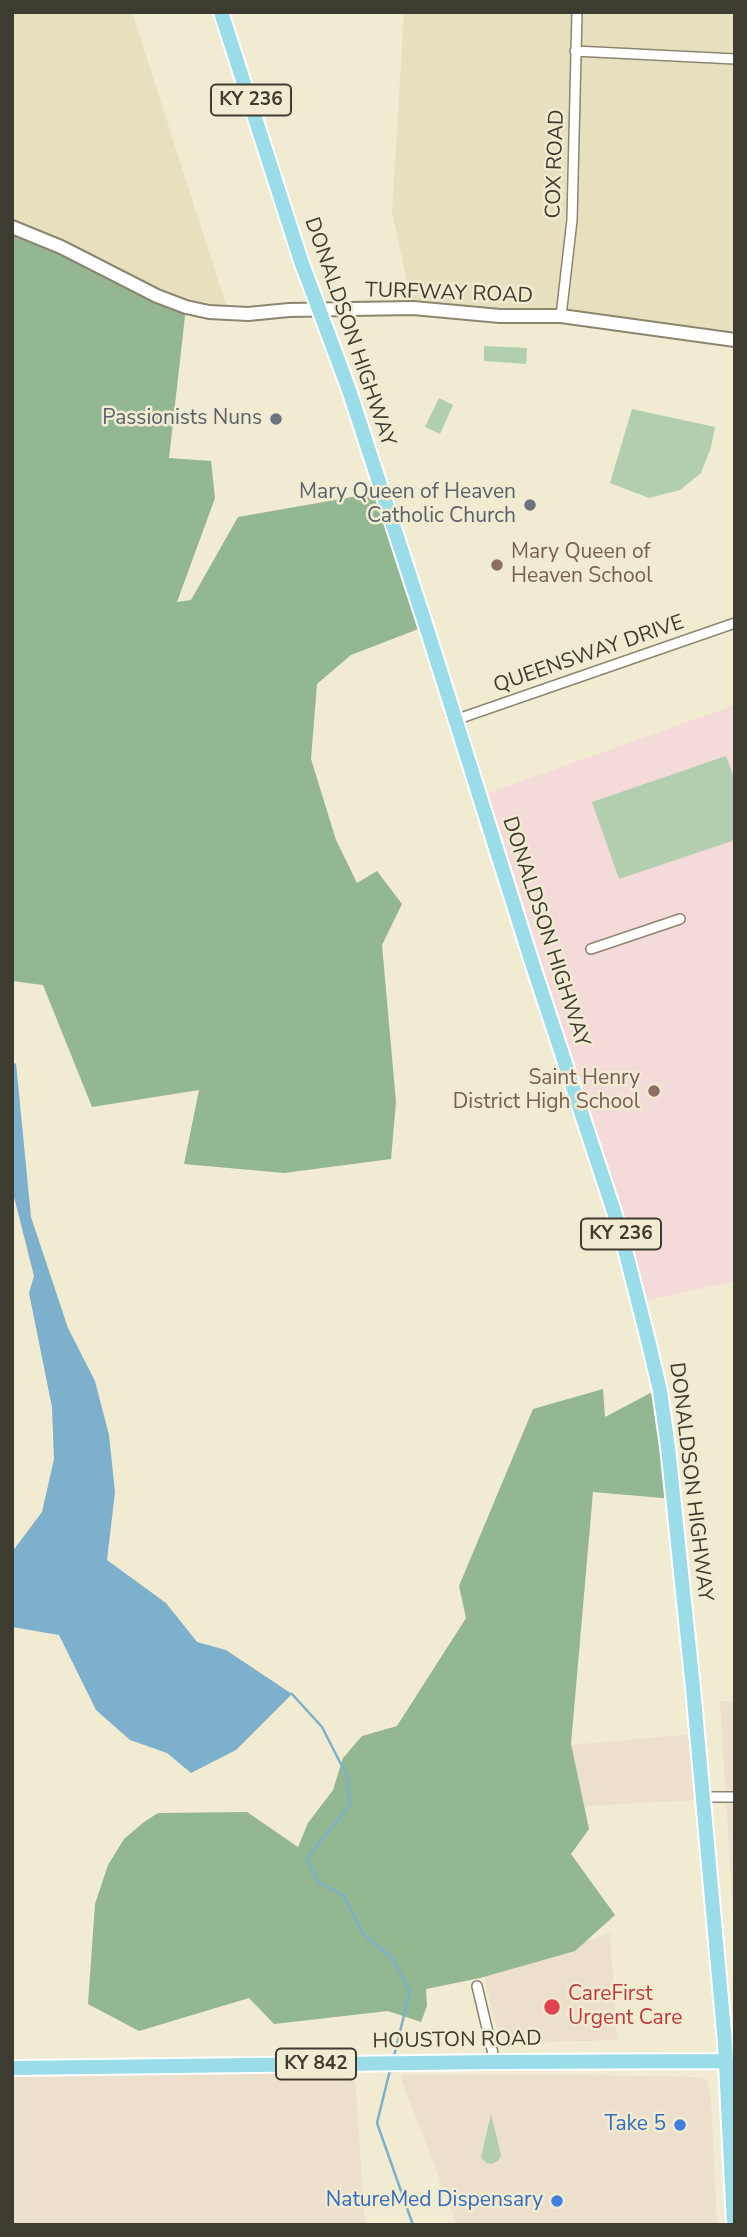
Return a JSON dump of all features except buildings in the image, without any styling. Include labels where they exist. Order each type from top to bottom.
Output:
[{"type":"main road","name":"DONALDSON HIGHWAY","points":[[221,12],[319,310],[349,390],[620,1230],[660,1391],[668,1447],[730,2061],[734,2225]]},
{"type":"main road","name":"TURFWAY ROAD","points":[[12,226],[61,247],[129,284],[186,307],[229,314],[413,309],[500,316],[561,316],[735,340]]},
{"type":"main road","name":"HOUSTON ROAD","points":[[12,2068],[730,2061]]},
{"type":"street","name":"COX ROAD","points":[[561,316],[572,220],[577,12]]},
{"type":"street","points":[[575,51],[735,59]]},
{"type":"street","name":"QUEENSWAY DRIVE","points":[[455,720],[735,623]]},
{"type":"street","points":[[591,949],[680,919]]},
{"type":"street","points":[[702,1797],[735,1797]]},
{"type":"street","points":[[477,1986],[495,2062]]},
{"type":"shaded area","points":[[12,12],[132,12],[229,314],[209,312],[12,227]]},
{"type":"shaded area","points":[[404,12],[735,12],[735,340],[561,316],[413,308],[392,212]]},
{"type":"shaded area","name":"Saint Henry District High School","points":[[735,705],[735,1281],[640,1302],[480,796]]},
{"type":"shaded area","points":[[720,1701],[735,1701],[735,1946]]},
{"type":"shaded area","points":[[695,1734],[698,1800],[566,1807],[571,1745]]},
{"type":"shaded area","points":[[610,1933],[617,2040],[506,2043],[498,2035],[484,1976]]},
{"type":"shaded area","points":[[354,2064],[365,2225],[12,2225],[12,2068]]},
{"type":"shaded area","points":[[400,2075],[698,2077],[707,2080],[711,2102],[717,2225],[457,2225]]},
{"type":"green space","points":[[12,227],[186,307],[169,458],[211,461],[215,498],[177,602],[191,600],[238,517],[392,490],[426,626],[351,655],[317,684],[311,759],[336,840],[357,883],[377,871],[402,904],[382,945],[396,1102],[391,1159],[284,1173],[184,1164],[199,1090],[92,1107],[43,985],[12,981]]},
{"type":"green space","points":[[484,346],[527,348],[526,364],[484,361]]},
{"type":"green space","points":[[439,398],[453,405],[440,434],[425,427]]},
{"type":"green space","points":[[632,409],[715,427],[701,473],[680,490],[649,498],[610,483]]},
{"type":"green space","points":[[726,756],[735,780],[735,840],[619,879],[592,802]]},
{"type":"green space","points":[[603,1389],[605,1417],[656,1390],[674,1499],[593,1492],[571,1744],[589,1829],[571,1854],[615,1915],[575,1951],[480,1978],[426,1989],[427,2006],[421,2022],[388,2011],[274,2024],[249,1998],[139,2031],[88,2004],[95,1904],[108,1865],[124,1839],[158,1813],[247,1812],[298,1847],[308,1823],[333,1790],[343,1758],[362,1736],[397,1726],[466,1618],[459,1586],[533,1409]]},
{"type":"green space","points":[[491,2114],[501,2155],[498,2161],[492,2164],[486,2163],[481,2157]]},
{"type":"water","points":[[16,1063],[31,1217],[68,1328],[95,1381],[109,1435],[115,1492],[107,1560],[166,1603],[197,1642],[226,1650],[292,1694],[236,1750],[191,1773],[167,1753],[130,1740],[96,1710],[59,1635],[12,1627],[12,1552],[42,1512],[54,1459],[52,1407],[29,1293],[34,1276],[12,1189],[12,1065]]},
{"type":"waterway","points":[[292,1694],[322,1727],[347,1776],[350,1805],[307,1858],[317,1881],[344,1896],[363,1934],[392,1958],[410,1991],[394,2056]]},
{"type":"waterway","points":[[390,2070],[377,2123],[413,2225]]},
{"type":"place","name":"Passionists Nuns","points":[[276,419]]},
{"type":"place","name":"Mary Queen of Heaven Catholic Church","points":[[530,505]]},
{"type":"place","name":"Mary Queen of Heaven School","points":[[497,565]]},
{"type":"place","name":"Saint Henry District High School","points":[[654,1091]]},
{"type":"place","name":"CareFirst Urgent Care","points":[[552,2007]]},
{"type":"place","name":"Take 5","points":[[680,2125]]},
{"type":"place","name":"NatureMed Dispensary","points":[[557,2201]]}]
